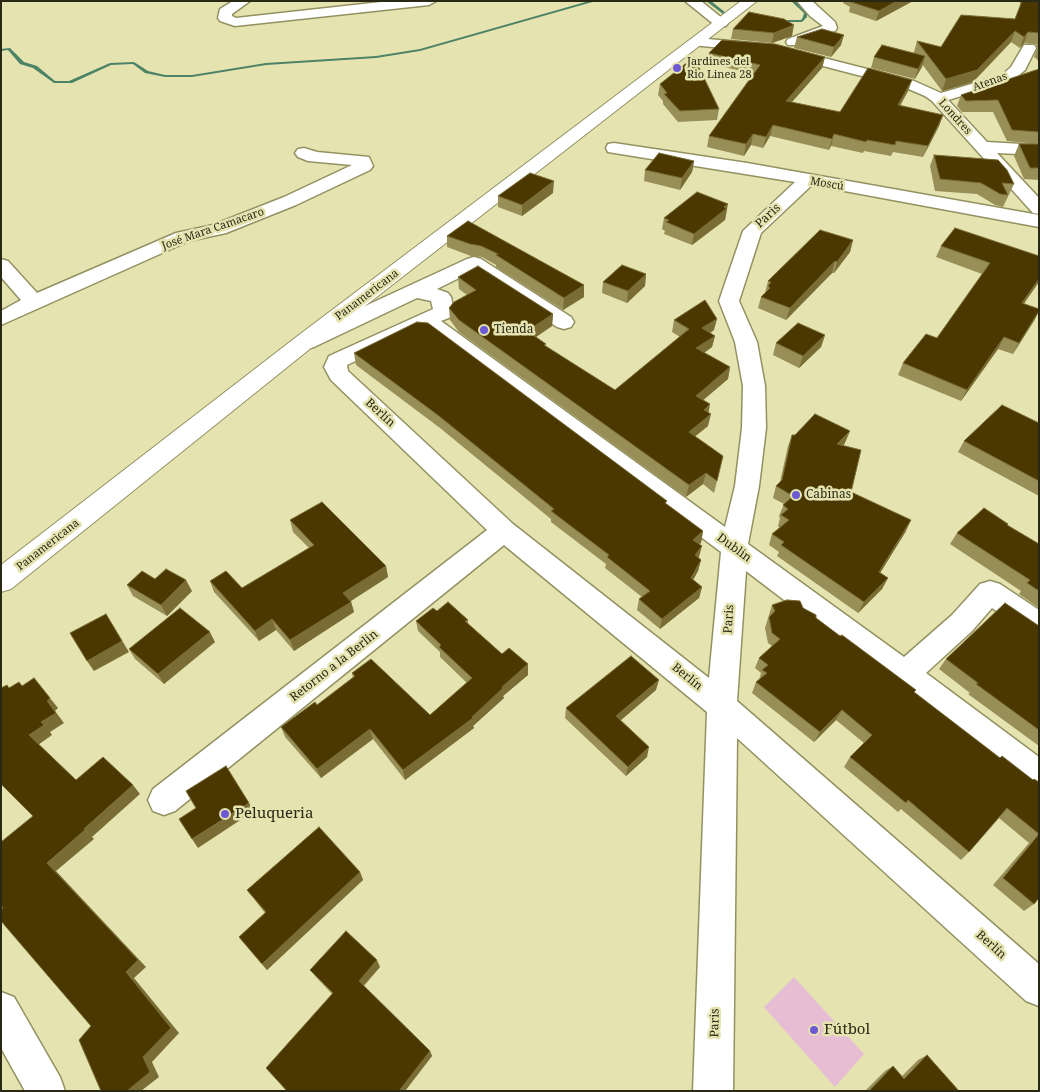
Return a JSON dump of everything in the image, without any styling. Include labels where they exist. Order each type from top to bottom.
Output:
[{"type":"main road","name":"Panamericana","points":[[1,581],[303,343],[750,1]]},
{"type":"street","points":[[243,1],[225,12],[226,18],[235,22],[429,1]]},
{"type":"street","points":[[692,1],[721,23]]},
{"type":"street","points":[[773,49],[830,28],[830,25],[804,1]]},
{"type":"street","name":"Londres","points":[[697,42],[773,49],[909,84],[938,98],[1039,209]]},
{"type":"street","name":"Atenas","points":[[938,98],[1007,78],[1017,70],[1029,48]]},
{"type":"street","points":[[982,147],[1039,150]]},
{"type":"street","name":"Moscú","points":[[614,148],[1039,221]]},
{"type":"street","name":"José Mara Camacaro","points":[[1,319],[34,302],[183,238],[219,229],[290,201],[364,166],[364,161],[314,157],[304,153]]},
{"type":"street","name":"Paris","points":[[713,1091],[722,706],[734,548],[747,486],[754,428],[754,386],[746,342],[729,302],[752,231],[807,180]]},
{"type":"street","points":[[303,343],[474,263],[564,322]]},
{"type":"street","points":[[1,266],[34,302]]},
{"type":"street","points":[[414,292],[427,292],[441,297],[444,312],[427,321]]},
{"type":"street","name":"Dublin","points":[[427,321],[905,674],[1039,776]]},
{"type":"street","name":"Berlín","points":[[427,321],[337,361],[335,368],[339,374],[504,531],[722,706],[1039,988]]},
{"type":"street","name":"Retorno a la Berlin","points":[[164,800],[504,531]]},
{"type":"street","points":[[905,674],[962,623],[990,592],[1039,624]]},
{"type":"street","points":[[1,1010],[46,1091]]},
{"type":"shaded area","name":"Fútbol","points":[[794,977],[864,1054],[835,1087],[764,1007]]},
{"type":"building","points":[[897,1],[879,11],[851,2]]},
{"type":"building","points":[[1022,1],[1039,1],[1039,33],[1028,32],[1024,37],[1015,31],[977,70],[946,79],[917,41],[941,47],[961,15],[1015,19]]},
{"type":"building","points":[[749,12],[784,19],[794,25],[774,33],[733,29]]},
{"type":"building","points":[[822,29],[844,35],[834,47],[797,37]]},
{"type":"building","points":[[722,40],[775,44],[825,57],[786,101],[840,112],[868,68],[912,80],[898,105],[943,115],[928,146],[896,141],[895,145],[867,140],[866,142],[834,134],[832,139],[773,125],[766,137],[753,134],[746,144],[709,136],[760,65],[709,53]]},
{"type":"building","points":[[882,45],[925,56],[918,69],[874,57]]},
{"type":"building","points":[[694,57],[719,109],[680,111],[664,94],[667,93],[660,84]]},
{"type":"building","points":[[1039,69],[1039,132],[1012,130],[998,100],[966,101],[961,95]]},
{"type":"building","points":[[1019,144],[1039,144],[1039,168],[1030,168]]},
{"type":"building","points":[[659,153],[694,161],[682,178],[645,170]]},
{"type":"building","points":[[934,155],[998,160],[1007,170],[1014,184],[1002,183],[1008,195],[1000,194],[981,183],[940,179]]},
{"type":"building","points":[[530,173],[554,181],[522,205],[498,196]]},
{"type":"building","points":[[697,192],[728,204],[724,207],[727,208],[694,234],[666,222],[669,220],[664,218]]},
{"type":"building","points":[[468,221],[584,285],[564,298],[496,255],[498,254],[481,246],[447,236]]},
{"type":"building","points":[[955,228],[1039,256],[1039,279],[1022,303],[1039,309],[1039,311],[1019,343],[1004,337],[967,390],[903,363],[926,334],[937,338],[990,263],[941,246]]},
{"type":"building","points":[[820,230],[853,240],[837,262],[835,261],[790,308],[761,297],[770,288],[768,286],[771,282],[768,281]]},
{"type":"building","points":[[622,265],[646,274],[628,291],[603,282]]},
{"type":"building","points":[[478,266],[553,314],[527,331],[546,344],[544,345],[615,390],[689,329],[674,320],[705,300],[717,319],[702,328],[715,336],[696,348],[730,367],[696,396],[710,404],[704,410],[711,414],[689,432],[723,456],[717,481],[706,473],[689,485],[459,320],[449,308],[454,302],[476,290],[458,277]]},
{"type":"building","points":[[417,322],[428,323],[667,501],[665,503],[703,531],[693,540],[702,546],[695,555],[701,560],[691,578],[702,587],[662,619],[639,599],[650,591],[607,557],[609,555],[551,511],[554,509],[439,416],[354,353]]},
{"type":"building","points":[[798,323],[825,335],[803,356],[776,343]]},
{"type":"building","points":[[1002,405],[1039,423],[1039,481],[964,441]]},
{"type":"building","points":[[815,414],[850,431],[837,444],[861,450],[851,492],[911,520],[879,572],[888,578],[864,602],[781,545],[784,542],[772,534],[789,520],[781,515],[788,509],[783,505],[793,496],[776,486],[782,480],[792,435],[795,435]]},
{"type":"building","points":[[322,502],[386,566],[343,593],[351,602],[290,640],[272,619],[255,631],[210,581],[226,571],[242,588],[314,545],[290,520]]},
{"type":"building","points":[[984,508],[1007,525],[1039,544],[1039,591],[1027,583],[1030,580],[957,533]]},
{"type":"building","points":[[166,569],[186,580],[161,605],[127,585],[142,571],[155,579]]},
{"type":"building","points":[[787,600],[800,601],[803,608],[816,615],[816,618],[840,636],[842,635],[916,690],[914,692],[1000,758],[1002,756],[1033,780],[1039,782],[1039,834],[1007,808],[969,852],[908,800],[906,803],[850,757],[872,735],[842,710],[820,732],[756,682],[767,673],[762,670],[768,665],[759,658],[780,639],[772,633],[769,617],[775,611],[772,605]]},
{"type":"building","points":[[448,602],[468,620],[465,621],[502,654],[509,648],[528,664],[502,687],[473,718],[403,770],[370,729],[317,769],[281,727],[315,702],[317,705],[355,676],[352,673],[371,659],[430,715],[472,678],[439,647],[441,645],[416,621],[433,608],[437,611]]},
{"type":"building","points":[[1005,603],[1039,626],[1039,730],[976,684],[978,683],[946,659]]},
{"type":"building","points":[[180,608],[210,632],[158,674],[129,649]]},
{"type":"building","points":[[106,614],[122,641],[87,661],[70,633]]},
{"type":"building","points":[[631,656],[659,680],[616,716],[649,747],[628,767],[566,708]]},
{"type":"building","points":[[34,678],[50,698],[47,701],[56,713],[41,722],[44,725],[29,735],[76,780],[103,757],[133,785],[47,863],[138,960],[126,972],[171,1028],[143,1057],[150,1072],[127,1091],[101,1091],[79,1040],[91,1026],[1,921],[1,910],[3,908],[1,905],[1,842],[33,816],[1,784],[1,688],[7,685],[9,688],[19,682],[22,686]]},
{"type":"building","name":"Peluqueria","points":[[226,766],[249,803],[192,839],[179,819],[196,808],[186,791]]},
{"type":"building","points":[[319,827],[360,872],[262,964],[239,937],[266,912],[247,890]]},
{"type":"building","points":[[1039,834],[1039,898],[1034,904],[1003,878]]},
{"type":"building","points":[[346,931],[377,960],[359,981],[430,1051],[399,1091],[287,1091],[266,1068],[333,993],[310,970]]},
{"type":"building","points":[[927,1055],[959,1091],[869,1091],[893,1066],[904,1079]]},
{"type":"waterway","points":[[1,50],[9,49],[22,63],[35,67],[54,82],[70,82],[110,64],[134,63],[147,72],[165,76],[192,76],[266,64],[376,57],[420,50],[594,1]]},
{"type":"waterway","points":[[708,1],[724,13]]},
{"type":"waterway","points":[[779,21],[802,21],[805,17],[806,13],[793,1]]},
{"type":"place","name":"Jardines del Rio Linea 28","points":[[677,68]]},
{"type":"place","name":"Tienda","points":[[484,330]]},
{"type":"place","name":"Cabinas","points":[[796,495]]},
{"type":"place","name":"Peluqueria","points":[[225,814]]},
{"type":"place","name":"Fútbol","points":[[814,1030]]}]
